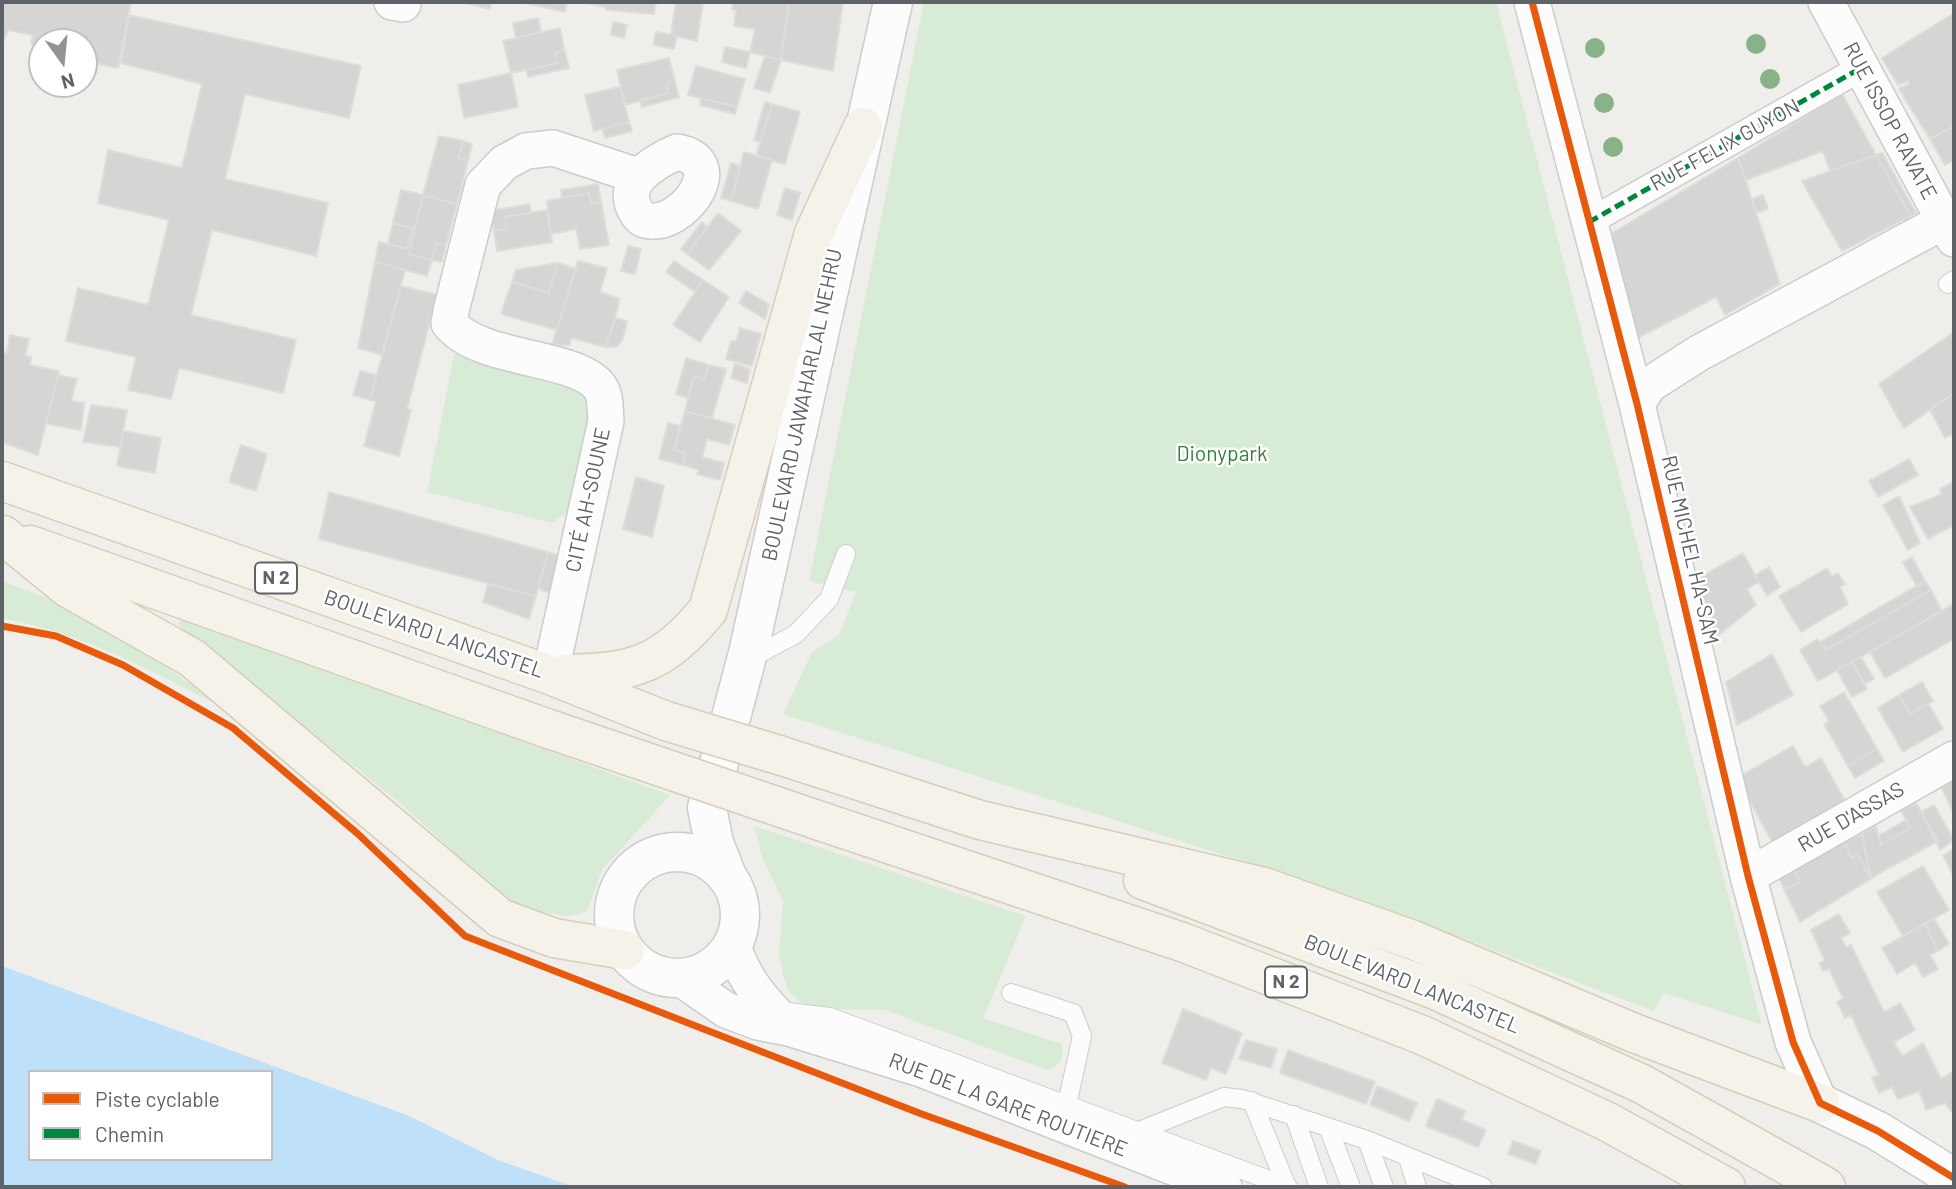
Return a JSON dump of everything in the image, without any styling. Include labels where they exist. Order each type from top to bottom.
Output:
[{"type":"main road","points":[[550,675],[614,673],[655,658],[683,640],[708,610],[814,233],[863,127]]},
{"type":"main road","name":"BOULEVARD LANCASTEL","points":[[2,481],[550,675],[666,721],[980,820],[1433,989],[1642,1084],[1826,1187]]},
{"type":"main road","points":[[2,535],[68,588],[192,658],[500,918],[554,938],[625,950]]},
{"type":"main road","name":"N 2","points":[[2,535],[545,728],[1182,942],[1422,1035],[1606,1121],[1726,1187]]},
{"type":"main road","points":[[980,820],[1264,887],[1413,940],[1634,1033],[1820,1103]]},
{"type":"street","name":"BOULEVARD JAWAHARLAL NEHRU","points":[[727,876],[714,843],[706,808],[746,661],[893,2]]},
{"type":"street","name":"RUE MICHEL HA-SAM","points":[[1532,2],[1637,404],[1748,876],[1793,1042],[1820,1103]]},
{"type":"street","name":"RUE ISSOP RAVATE","points":[[1826,2],[1949,230]]},
{"type":"street","name":"RUE FELIX GUYON","points":[[1589,222],[1861,68]]},
{"type":"street","name":"CITÉ AH-SOUNE","points":[[550,675],[606,421],[602,390],[594,380],[577,373],[474,342],[456,332],[449,323],[483,185],[504,163],[526,151],[554,148],[638,176]]},
{"type":"street","points":[[1637,404],[1648,385],[1699,353],[1949,230]]},
{"type":"street","name":"RUE D'ASSAS","points":[[1748,876],[1954,759]]},
{"type":"street","name":"BOULEVARD JAWAHARLAL NEHRU","points":[[662,854],[706,808]]},
{"type":"street","points":[[733,945],[719,962],[701,974],[680,978],[659,975],[639,966],[625,950],[616,932],[614,913],[618,893],[628,876],[643,862],[662,854],[680,852],[714,863],[727,876],[736,892],[740,910],[733,945],[739,967],[752,989],[781,1019]]},
{"type":"street","name":"RUE DE LA GARE ROUTIERE","points":[[680,978],[726,1010],[758,1022],[781,1019],[921,1069],[1065,1114],[1135,1141],[1224,1187]]},
{"type":"street","points":[[1820,1103],[1878,1130],[1954,1178]]},
{"type":"street","points":[[1947,1187],[1954,1183]]},
{"type":"lane","points":[[746,661],[796,634],[830,599],[846,554]]},
{"type":"lane","points":[[1011,993],[1073,1013],[1082,1036],[1065,1114]]},
{"type":"lane","points":[[1135,1141],[1224,1097],[1252,1101],[1367,1140],[1448,1179],[1483,1187]]},
{"type":"lane","points":[[1252,1101],[1288,1187]]},
{"type":"lane","points":[[1294,1115],[1319,1187]]},
{"type":"lane","points":[[1328,1127],[1351,1187]]},
{"type":"lane","points":[[1367,1140],[1384,1187]]},
{"type":"lane","points":[[1135,1141],[1288,1187]]},
{"type":"lane","points":[[1408,1158],[1417,1187]]},
{"type":"green space","name":"Dionypark","points":[[924,2],[1496,2],[1762,1025],[1664,993],[1653,1011],[1352,896],[783,714],[812,652],[839,635],[856,592],[809,581]]},
{"type":"green space","points":[[463,352],[569,380],[592,402],[571,510],[552,523],[427,492],[454,355]]},
{"type":"green space","points":[[2,581],[47,598],[120,635],[232,713],[120,656],[63,634],[2,618]]},
{"type":"green space","points":[[187,620],[670,795],[602,870],[588,909],[581,914],[566,916],[530,910],[503,897],[400,803],[180,627],[178,622]]},
{"type":"green space","points":[[754,826],[1026,916],[983,1018],[1062,1044],[1063,1053],[1059,1064],[1047,1070],[885,1010],[837,1009],[801,1003],[789,992],[783,975],[779,953],[783,901],[763,859]]},
{"type":"water","points":[[2,966],[409,1116],[498,1160],[574,1187],[2,1187]]},
{"type":"building","points":[[2,2],[131,2],[118,68],[98,64],[98,28],[28,28],[28,34],[8,30],[2,44]]},
{"type":"building","points":[[462,2],[492,2],[490,9]]},
{"type":"building","points":[[521,2],[567,2],[565,12]]},
{"type":"building","points":[[583,2],[656,2],[654,14],[607,10],[605,7]]},
{"type":"building","points":[[676,2],[703,2],[697,41],[671,35]]},
{"type":"building","points":[[733,2],[789,2],[781,60],[750,52],[755,29],[734,26],[736,10],[732,9]]},
{"type":"building","points":[[789,2],[843,2],[833,71],[781,60]]},
{"type":"building","points":[[1954,13],[1954,126],[1930,139],[1899,89],[1909,84],[1908,81],[1898,85],[1882,58]]},
{"type":"building","points":[[129,15],[361,66],[349,118],[245,94],[225,179],[328,203],[316,256],[212,230],[191,315],[296,340],[283,393],[179,368],[171,399],[128,390],[136,357],[66,341],[78,288],[148,305],[169,220],[98,203],[108,150],[182,168],[202,84],[121,63]]},
{"type":"building","points":[[538,18],[541,32],[516,38],[513,23]]},
{"type":"building","points":[[613,22],[627,25],[624,38],[611,35]]},
{"type":"building","points":[[560,28],[564,49],[555,54],[558,63],[511,73],[503,41]]},
{"type":"building","points":[[656,32],[677,36],[674,49],[653,45]]},
{"type":"building","points":[[725,47],[750,52],[746,68],[722,62]]},
{"type":"building","points":[[564,49],[569,68],[528,77],[526,70],[558,63],[555,54]]},
{"type":"building","points":[[765,56],[781,60],[770,93],[754,88]]},
{"type":"building","points":[[669,58],[674,78],[666,85],[668,93],[625,105],[617,70]]},
{"type":"building","points":[[696,66],[745,79],[737,107],[688,95]]},
{"type":"building","points":[[511,73],[518,107],[464,118],[458,85]]},
{"type":"building","points":[[674,78],[679,97],[642,107],[640,100],[668,93],[666,85]]},
{"type":"building","points":[[620,87],[629,122],[594,131],[585,95]]},
{"type":"building","points":[[1842,94],[1876,155],[1830,171],[1823,151],[1746,180],[1738,158]]},
{"type":"building","points":[[701,98],[737,107],[735,114],[700,105]]},
{"type":"building","points":[[765,102],[772,104],[760,142],[754,140]]},
{"type":"building","points":[[772,104],[800,112],[785,164],[756,156]]},
{"type":"building","points":[[629,122],[632,131],[605,138],[602,129]]},
{"type":"building","points":[[1954,126],[1954,160],[1945,165],[1930,139]]},
{"type":"building","points":[[439,136],[463,141],[458,158],[468,161],[457,204],[423,195]]},
{"type":"building","points":[[463,141],[472,144],[468,161],[458,158]]},
{"type":"building","points":[[744,152],[772,160],[758,209],[731,201]]},
{"type":"building","points":[[1882,153],[1916,213],[1911,216],[1876,155]]},
{"type":"building","points":[[1876,155],[1911,216],[1842,251],[1802,181]]},
{"type":"building","points":[[1738,158],[1780,284],[1725,315],[1716,297],[1634,340],[1607,236]]},
{"type":"building","points":[[731,163],[740,166],[731,201],[721,198]]},
{"type":"building","points":[[598,184],[601,202],[591,204],[589,193],[562,198],[561,190]]},
{"type":"building","points":[[785,188],[800,193],[792,220],[777,215]]},
{"type":"building","points":[[401,190],[423,195],[409,254],[432,260],[427,276],[375,262],[379,242],[407,249],[412,228],[393,223]]},
{"type":"building","points":[[589,193],[591,204],[601,202],[609,245],[580,249],[576,229],[551,234],[547,201]]},
{"type":"building","points":[[423,195],[457,204],[446,245],[436,243],[432,260],[409,254]]},
{"type":"building","points":[[1763,195],[1768,209],[1756,213],[1752,199]]},
{"type":"building","points":[[529,204],[531,213],[505,217],[507,229],[494,231],[491,211]]},
{"type":"building","points":[[547,210],[552,242],[497,251],[494,231],[507,229],[505,217]]},
{"type":"building","points":[[718,213],[741,231],[709,270],[687,254]]},
{"type":"building","points":[[702,222],[707,227],[687,254],[681,249]]},
{"type":"building","points":[[393,223],[412,228],[407,249],[388,244]]},
{"type":"building","points":[[436,243],[446,245],[442,262],[432,260]]},
{"type":"building","points":[[628,246],[641,249],[635,274],[621,271]]},
{"type":"building","points":[[578,261],[607,268],[600,292],[620,299],[606,347],[571,338],[570,345],[552,345]]},
{"type":"building","points":[[674,261],[703,280],[695,292],[666,272]]},
{"type":"building","points":[[375,262],[405,270],[382,355],[358,348]]},
{"type":"building","points":[[558,263],[549,293],[512,282],[516,270]]},
{"type":"building","points":[[558,263],[575,269],[557,330],[501,314],[512,282],[549,293]]},
{"type":"building","points":[[703,280],[729,297],[700,342],[673,325]]},
{"type":"building","points":[[401,286],[437,295],[407,409],[411,410],[399,456],[364,446],[376,401],[370,400]]},
{"type":"building","points":[[746,291],[769,304],[765,319],[739,303]]},
{"type":"building","points":[[615,318],[627,321],[623,339],[617,347],[606,347]]},
{"type":"building","points":[[740,328],[761,334],[752,366],[726,359],[731,341],[736,342]]},
{"type":"building","points":[[1954,332],[1954,393],[1904,428],[1879,384]]},
{"type":"building","points":[[10,335],[29,339],[25,356],[31,357],[30,365],[59,371],[38,455],[2,442],[2,352],[7,353]]},
{"type":"building","points":[[686,358],[709,365],[705,379],[694,376],[688,398],[676,394]]},
{"type":"building","points":[[735,364],[750,369],[747,383],[731,378]]},
{"type":"building","points":[[709,365],[726,369],[712,418],[685,411],[694,376],[705,379]]},
{"type":"building","points":[[360,371],[377,375],[370,400],[353,395]]},
{"type":"building","points":[[58,375],[77,379],[71,401],[84,403],[81,430],[46,424]]},
{"type":"building","points":[[1954,393],[1954,433],[1945,438],[1930,410]]},
{"type":"building","points":[[91,405],[127,410],[120,447],[83,442]]},
{"type":"building","points":[[685,411],[735,425],[729,445],[707,439],[702,457],[724,463],[720,480],[697,474],[699,470],[683,465],[686,453],[674,450]]},
{"type":"building","points":[[668,423],[680,426],[674,450],[686,453],[683,465],[659,459]]},
{"type":"building","points":[[123,431],[161,438],[155,473],[117,466]]},
{"type":"building","points":[[241,445],[267,454],[256,491],[229,482]]},
{"type":"building","points":[[1909,459],[1918,475],[1878,497],[1869,481]]},
{"type":"building","points":[[636,477],[664,486],[652,537],[623,529]]},
{"type":"building","points":[[1954,482],[1954,525],[1928,539],[1910,507],[1942,494],[1940,489]]},
{"type":"building","points":[[329,492],[548,552],[536,596],[319,539]]},
{"type":"building","points":[[1899,496],[1920,543],[1908,550],[1883,505]]},
{"type":"building","points":[[548,552],[565,557],[554,594],[538,589]]},
{"type":"building","points":[[1743,553],[1759,582],[1747,589],[1756,605],[1711,641],[1695,580]]},
{"type":"building","points":[[1912,557],[1925,581],[1917,587],[1903,562]]},
{"type":"building","points":[[1769,567],[1780,587],[1767,596],[1755,575]]},
{"type":"building","points":[[1827,568],[1832,576],[1838,573],[1845,584],[1840,587],[1848,604],[1801,632],[1779,596]]},
{"type":"building","points":[[1925,581],[1931,590],[1826,650],[1820,642]]},
{"type":"building","points":[[488,584],[536,596],[529,619],[483,602]]},
{"type":"building","points":[[1931,590],[1942,611],[1818,681],[1800,650],[1818,639],[1826,650]]},
{"type":"building","points":[[1953,604],[1954,639],[1885,678],[1870,652]]},
{"type":"building","points":[[1772,654],[1793,695],[1737,725],[1726,682]]},
{"type":"building","points":[[1861,657],[1874,679],[1865,684],[1852,662]]},
{"type":"building","points":[[1852,662],[1867,689],[1852,697],[1837,670]]},
{"type":"building","points":[[1922,682],[1933,701],[1910,714],[1899,695]]},
{"type":"building","points":[[1844,692],[1877,749],[1848,766],[1824,724],[1829,721],[1820,706]]},
{"type":"building","points":[[1899,695],[1910,714],[1928,703],[1943,729],[1903,752],[1878,708]]},
{"type":"building","points":[[1793,746],[1805,767],[1821,758],[1849,808],[1776,849],[1737,778]]},
{"type":"building","points":[[1877,749],[1884,761],[1855,778],[1848,766]]},
{"type":"building","points":[[1954,781],[1954,814],[1942,788]]},
{"type":"building","points":[[1916,803],[1938,841],[1871,878],[1862,834],[1876,826],[1881,845],[1911,828],[1901,811]]},
{"type":"building","points":[[1934,805],[1954,840],[1940,850],[1921,812]]},
{"type":"building","points":[[1906,820],[1911,828],[1881,845],[1878,836]]},
{"type":"building","points":[[1862,834],[1871,879],[1858,855],[1852,858],[1844,842]]},
{"type":"building","points":[[1844,842],[1852,858],[1858,855],[1871,879],[1800,922],[1784,889],[1800,882],[1794,869]]},
{"type":"building","points":[[1954,849],[1954,877],[1943,855]]},
{"type":"building","points":[[1923,866],[1949,910],[1903,936],[1877,892]]},
{"type":"building","points":[[1794,869],[1800,882],[1784,889],[1779,877]]},
{"type":"building","points":[[1839,914],[1850,933],[1841,938],[1846,947],[1851,945],[1884,1012],[1900,1003],[1915,1030],[1894,1042],[1902,1056],[1923,1043],[1941,1079],[1954,1071],[1954,1115],[1945,1103],[1926,1110],[1919,1091],[1898,1099],[1892,1087],[1879,1093],[1872,1078],[1879,1075],[1851,1015],[1845,1018],[1837,1002],[1843,998],[1829,969],[1823,971],[1819,963],[1825,961],[1811,930]]},
{"type":"building","points":[[1934,918],[1949,944],[1938,951],[1925,924]]},
{"type":"building","points":[[1925,924],[1938,951],[1930,955],[1938,969],[1923,977],[1915,963],[1897,974],[1882,948]]},
{"type":"building","points":[[1183,1009],[1242,1033],[1226,1074],[1211,1068],[1206,1080],[1162,1063]]},
{"type":"building","points":[[1246,1040],[1277,1049],[1271,1068],[1239,1059]]},
{"type":"building","points":[[1288,1050],[1375,1082],[1366,1104],[1280,1073]]},
{"type":"building","points":[[1377,1086],[1417,1103],[1409,1121],[1370,1105]]},
{"type":"building","points":[[1437,1099],[1465,1111],[1462,1120],[1486,1130],[1478,1147],[1426,1126]]},
{"type":"building","points":[[1513,1141],[1541,1151],[1536,1164],[1508,1154]]},
{"type":"marked path","points":[[1589,222],[1861,68]]},
{"type":"cycle path","points":[[1532,2],[1637,404],[1748,876],[1793,1042],[1820,1103],[1878,1131],[1954,1178]]},
{"type":"cycle path","points":[[2,626],[56,636],[123,665],[233,728],[358,834],[465,936],[919,1113],[1125,1187]]}]
